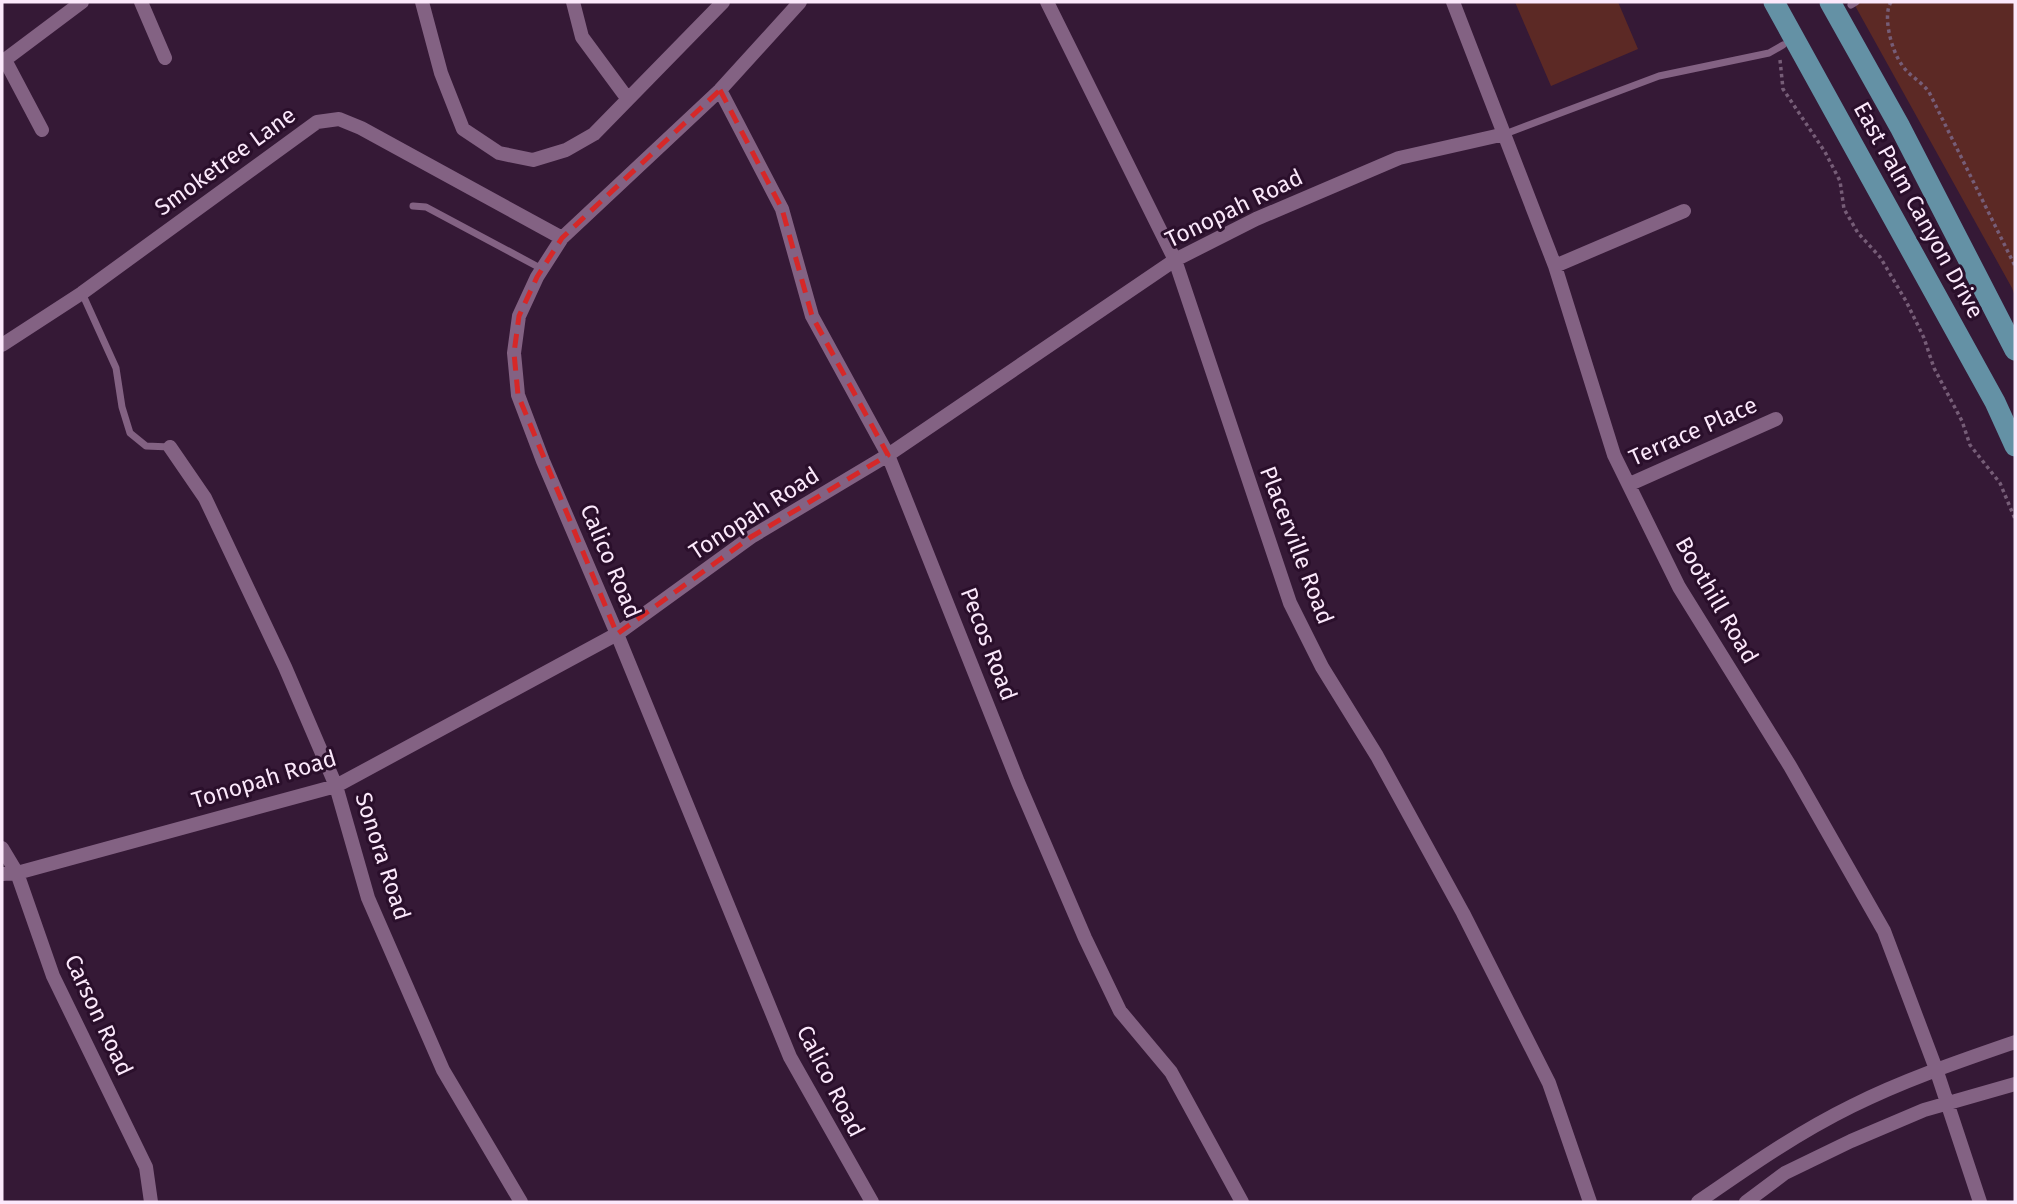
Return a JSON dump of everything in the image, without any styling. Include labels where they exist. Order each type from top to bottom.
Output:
[{"type":"main road","name":"East Palm Canyon Drive","points":[[1774,2],[1996,402],[2015,446]]},
{"type":"main road","name":"East Palm Canyon Drive","points":[[1846,3],[1900,127],[2015,350]]},
{"type":"street","points":[[42,130],[3,61],[82,2]]},
{"type":"street","points":[[141,2],[165,58]]},
{"type":"street","points":[[422,2],[441,73],[463,129],[499,153],[533,160],[566,150],[594,134],[723,2]]},
{"type":"street","points":[[573,2],[582,37],[627,98]]},
{"type":"street","name":"Calico Road","points":[[800,2],[720,90],[562,238],[519,316],[514,353],[518,395],[790,1057],[872,1202]]},
{"type":"street","name":"Placerville Road","points":[[1047,2],[1175,260],[1290,603],[1322,667],[1377,756],[1463,913],[1543,1071],[1590,1202]]},
{"type":"street","name":"Boothill Road","points":[[1453,2],[1555,266],[1614,455],[1679,587],[1790,766],[1884,931],[1936,1069],[1980,1202]]},
{"type":"street","name":"Pecos Road","points":[[720,90],[782,209],[812,316],[888,456],[1018,782],[1091,950],[1120,1011],[1171,1072],[1242,1202]]},
{"type":"street","name":"Smoketree Lane","points":[[2,345],[82,293],[317,122],[339,119],[361,128],[562,238]]},
{"type":"street","name":"Tonopah Road","points":[[9,873],[337,786],[617,634],[751,537],[888,456],[1175,260],[1256,219],[1399,158],[1505,134]]},
{"type":"street","points":[[1555,266],[1685,211]]},
{"type":"street","name":"Terrace Place","points":[[1630,484],[1776,419]]},
{"type":"street","name":"Sonora Road","points":[[170,447],[205,498],[285,667],[337,786],[369,898],[443,1070],[521,1202]]},
{"type":"street","name":"Carson Road","points":[[2,848],[9,873],[52,976],[146,1167],[151,1202]]},
{"type":"street","points":[[1698,1202],[1764,1156],[1851,1107],[1936,1069],[2015,1042]]},
{"type":"street","points":[[1746,1202],[1785,1173],[1875,1131],[1924,1111],[2015,1084]]},
{"type":"lane","points":[[1505,134],[1659,76],[1782,48]]},
{"type":"lane","points":[[413,206],[426,207],[542,270]]},
{"type":"lane","points":[[82,293],[117,368],[121,407],[130,433],[146,446],[170,447]]},
{"type":"path","points":[[1891,2],[1886,20],[1900,64],[1921,81],[1929,92],[2015,266]]},
{"type":"path","points":[[1782,48],[1783,89],[1825,152],[1840,181],[1844,209],[1858,233],[1880,257],[1906,301],[1970,444],[2000,483],[2015,519]]},
{"type":"highlighted area","points":[[720,90],[782,209],[812,316],[888,455],[751,537],[617,634],[518,395],[514,353],[519,316],[537,277],[562,238]]},
{"type":"shaded area","points":[[1515,2],[1618,2],[1638,49],[1551,86]]},
{"type":"shaded area","points":[[1853,2],[2015,2],[2015,296],[2012,288]]}]
